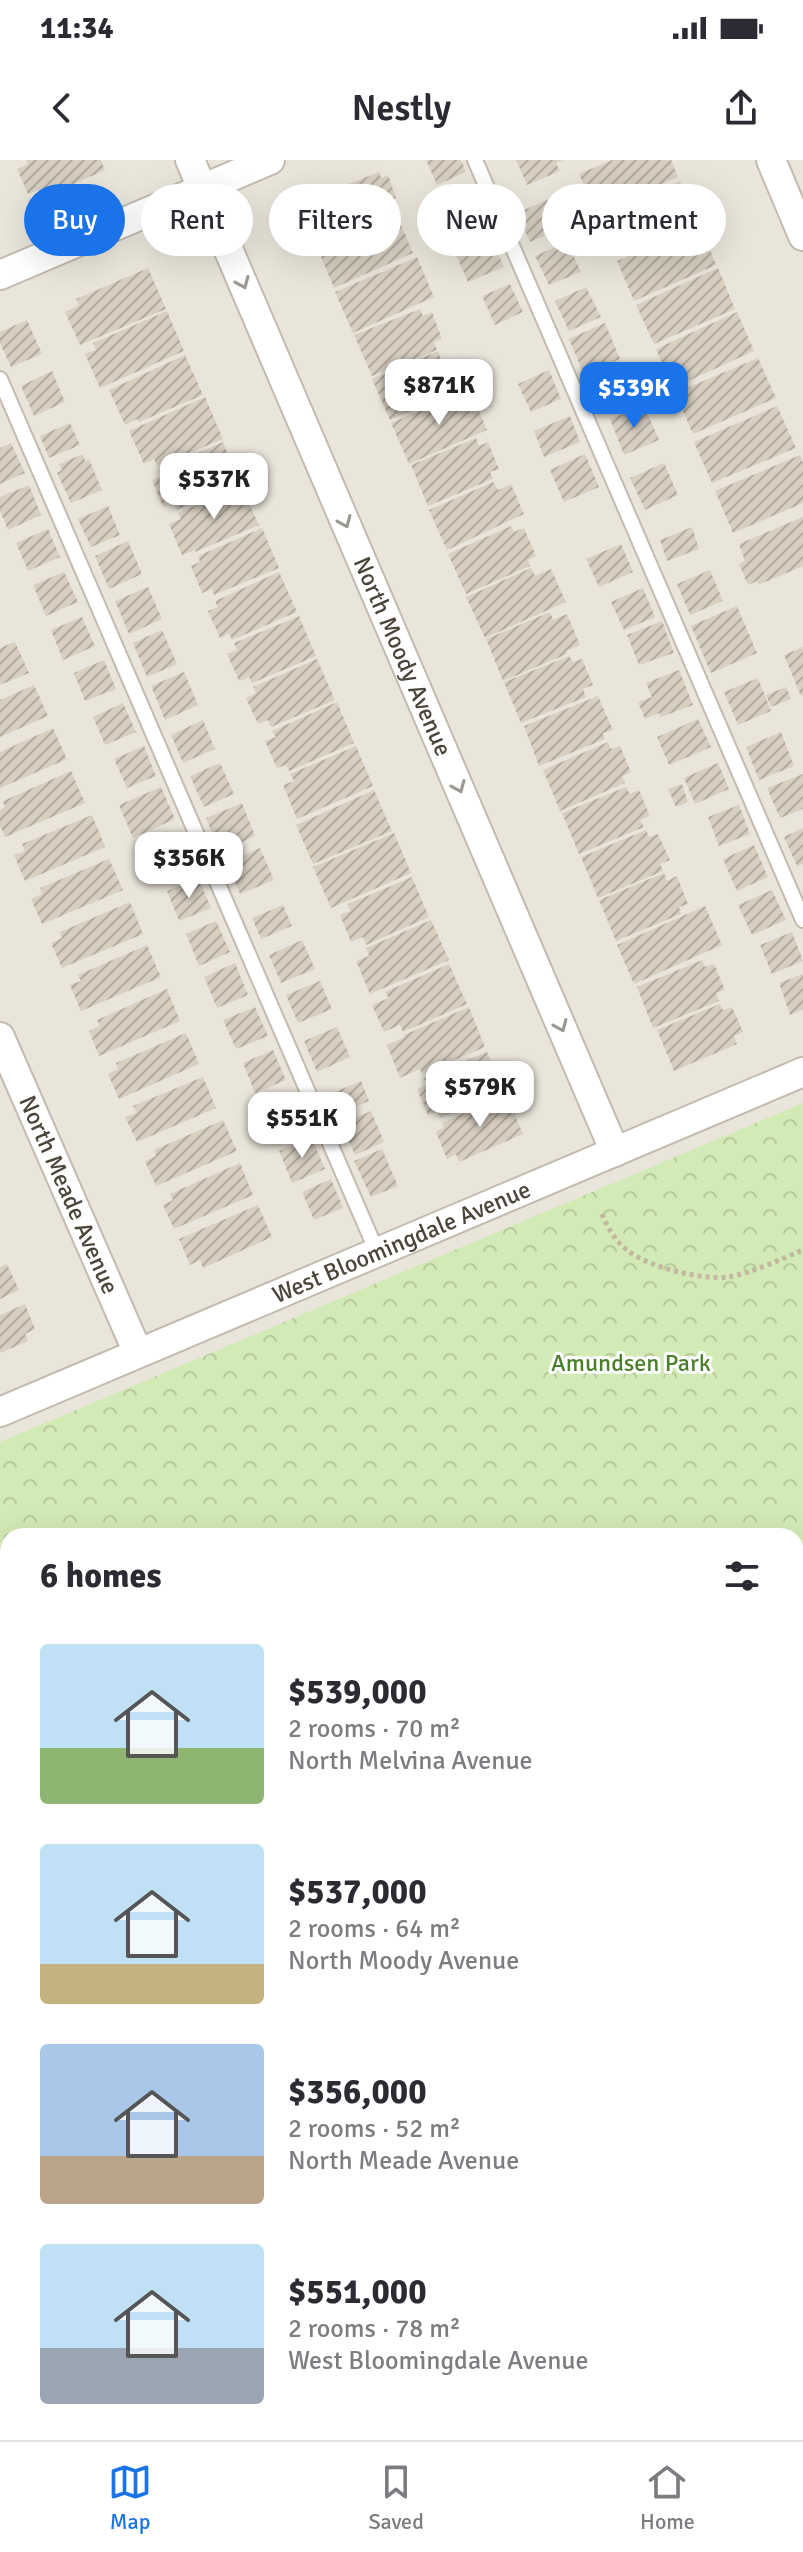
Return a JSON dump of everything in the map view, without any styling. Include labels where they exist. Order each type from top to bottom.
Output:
[{"type":"street","name":"North Moody Avenue","points":[[190,160],[201,184]]},
{"type":"street","points":[[213,184],[270,160]]},
{"type":"street","points":[[771,160],[803,236]]},
{"type":"street","points":[[0,275],[141,215]]},
{"type":"street","name":"North Moody Avenue","points":[[232,256],[615,1152]]},
{"type":"street","name":"North Meade Avenue","points":[[0,1037],[138,1353]]},
{"type":"street","name":"West Bloomingdale Avenue","points":[[0,1412],[803,1072]]},
{"type":"lane","points":[[475,160],[803,920]]},
{"type":"lane","points":[[0,379],[377,1252]]},
{"type":"path","points":[[602,1214],[606,1225],[628,1251],[654,1264],[695,1276],[729,1277],[803,1250]]},
{"type":"shaded area","points":[[0,160],[803,160],[803,1528],[0,1528]]},
{"type":"green space","name":"Amundsen Park","points":[[803,1103],[803,1528],[0,1528],[0,1442]]},
{"type":"building","points":[[26,160],[101,160],[105,170],[74,184],[24,185],[17,169],[28,164]]},
{"type":"building","points":[[426,160],[461,160],[466,172],[437,184]]},
{"type":"building","points":[[516,160],[563,160],[556,163],[560,171],[527,185]]},
{"type":"building","points":[[612,160],[671,160],[678,177],[662,184],[583,184],[579,174]]},
{"type":"building","points":[[379,172],[381,178],[388,175],[391,184],[349,184]]},
{"type":"building","points":[[542,202],[542,237],[530,242],[526,233],[526,209]]},
{"type":"building","points":[[401,225],[413,253],[334,288],[321,256],[401,256]]},
{"type":"building","points":[[542,253],[542,256],[574,256],[581,272],[549,285],[535,256]]},
{"type":"building","points":[[456,256],[499,256],[504,267],[468,282]]},
{"type":"building","points":[[629,256],[712,256],[716,265],[634,301],[617,261]]},
{"type":"building","points":[[417,257],[434,297],[353,333],[335,292]]},
{"type":"building","points":[[148,268],[166,309],[80,345],[65,312],[79,305],[76,299]]},
{"type":"building","points":[[718,268],[735,309],[654,344],[636,305]]},
{"type":"building","points":[[510,284],[523,312],[495,325],[482,296]]},
{"type":"building","points":[[586,287],[601,317],[569,331],[555,301]]},
{"type":"building","points":[[420,309],[423,316],[432,312],[442,339],[434,342],[437,350],[372,376],[354,335]]},
{"type":"building","points":[[167,311],[184,351],[100,388],[85,354],[96,350],[93,343]]},
{"type":"building","points":[[737,312],[754,351],[673,388],[656,349]]},
{"type":"building","points":[[27,320],[42,354],[11,367],[0,343],[0,332]]},
{"type":"building","points":[[605,323],[620,359],[584,375],[569,339]]},
{"type":"building","points":[[438,351],[443,366],[460,358],[471,384],[390,420],[372,379]]},
{"type":"building","points":[[185,355],[203,395],[125,425],[109,390]]},
{"type":"building","points":[[758,358],[776,398],[693,434],[675,393]]},
{"type":"building","points":[[549,370],[561,399],[531,412],[518,384]]},
{"type":"building","points":[[52,371],[65,402],[34,416],[21,386]]},
{"type":"building","points":[[470,390],[487,430],[409,464],[391,423]]},
{"type":"building","points":[[205,397],[223,439],[157,466],[154,459],[144,464],[129,431]]},
{"type":"building","points":[[644,406],[659,440],[624,455],[610,419]]},
{"type":"building","points":[[777,406],[796,448],[712,483],[694,442]]},
{"type":"building","points":[[570,416],[580,442],[544,457],[534,431]]},
{"type":"building","points":[[70,423],[80,445],[49,458],[40,436]]},
{"type":"building","points":[[476,438],[479,446],[488,442],[499,469],[490,472],[493,479],[428,506],[411,465]]},
{"type":"building","points":[[223,442],[240,483],[176,510],[173,502],[163,507],[152,480],[162,476],[159,470]]},
{"type":"building","points":[[11,443],[25,473],[0,484],[0,448]]},
{"type":"building","points":[[83,454],[85,461],[89,459],[102,490],[71,503],[57,473],[62,470],[59,464]]},
{"type":"building","points":[[585,454],[599,487],[564,502],[550,470]]},
{"type":"building","points":[[800,455],[803,463],[803,503],[733,533],[715,491]]},
{"type":"building","points":[[664,463],[678,495],[645,510],[630,478]]},
{"type":"building","points":[[493,482],[498,490],[511,484],[524,514],[447,550],[429,510]]},
{"type":"building","points":[[29,485],[41,515],[8,530],[0,511],[0,497]]},
{"type":"building","points":[[241,486],[259,525],[182,555],[169,524],[181,519],[178,513]]},
{"type":"building","points":[[108,506],[120,535],[91,547],[78,519]]},
{"type":"building","points":[[803,517],[803,566],[758,585],[757,581],[748,585],[739,564],[745,561],[739,544]]},
{"type":"building","points":[[511,526],[514,532],[524,528],[536,556],[528,560],[530,566],[466,594],[448,554]]},
{"type":"building","points":[[692,527],[699,549],[667,561],[660,540]]},
{"type":"building","points":[[262,528],[279,568],[214,595],[212,589],[202,593],[191,566],[200,562],[198,556]]},
{"type":"building","points":[[48,529],[60,557],[28,571],[16,543]]},
{"type":"building","points":[[128,541],[142,574],[109,589],[95,556]]},
{"type":"building","points":[[621,544],[633,572],[599,587],[586,559]]},
{"type":"building","points":[[531,568],[535,576],[551,569],[566,602],[485,638],[466,597]]},
{"type":"building","points":[[710,570],[723,601],[690,615],[677,584]]},
{"type":"building","points":[[64,572],[78,602],[46,616],[33,585]]},
{"type":"building","points":[[279,572],[297,612],[232,640],[229,633],[220,638],[208,611],[218,607],[215,601]]},
{"type":"building","points":[[148,587],[162,619],[129,634],[115,601]]},
{"type":"building","points":[[643,588],[655,617],[624,630],[611,602]]},
{"type":"building","points":[[737,606],[757,653],[711,673],[691,626]]},
{"type":"building","points":[[550,612],[553,620],[567,614],[580,645],[566,651],[567,654],[503,681],[486,639]]},
{"type":"building","points":[[299,616],[316,656],[252,683],[249,677],[239,681],[227,654],[237,650],[234,643]]},
{"type":"building","points":[[82,617],[95,646],[63,660],[51,630]]},
{"type":"building","points":[[662,621],[674,653],[639,665],[627,635]]},
{"type":"building","points":[[162,630],[177,664],[147,677],[133,643]]},
{"type":"building","points":[[15,642],[29,673],[0,685],[0,648]]},
{"type":"building","points":[[803,647],[803,695],[801,696],[784,655]]},
{"type":"building","points":[[569,656],[573,662],[582,659],[593,685],[583,689],[586,697],[521,723],[504,682]]},
{"type":"building","points":[[317,659],[335,700],[271,727],[268,720],[258,724],[246,698],[256,693],[253,687]]},
{"type":"building","points":[[104,660],[116,689],[85,701],[74,673]]},
{"type":"building","points":[[679,670],[693,705],[661,717],[659,713],[645,719],[638,702],[652,697],[646,683]]},
{"type":"building","points":[[184,672],[198,705],[165,720],[151,686]]},
{"type":"building","points":[[758,678],[771,711],[738,725],[724,692]]},
{"type":"building","points":[[34,685],[48,716],[0,737],[0,700]]},
{"type":"building","points":[[786,687],[791,699],[771,707],[766,695]]},
{"type":"building","points":[[598,696],[613,730],[603,733],[605,739],[539,766],[524,726]]},
{"type":"building","points":[[337,702],[354,743],[289,771],[286,765],[277,768],[265,741],[276,737],[272,731]]},
{"type":"building","points":[[123,703],[136,732],[105,745],[93,717]]},
{"type":"building","points":[[698,719],[711,747],[669,765],[657,737]]},
{"type":"building","points":[[203,720],[215,749],[183,763],[171,735]]},
{"type":"building","points":[[53,728],[67,759],[0,788],[0,752]]},
{"type":"building","points":[[781,732],[794,766],[759,780],[746,747]]},
{"type":"building","points":[[608,742],[611,749],[620,746],[631,772],[622,777],[625,783],[560,811],[543,770]]},
{"type":"building","points":[[144,746],[156,776],[127,788],[114,759]]},
{"type":"building","points":[[356,746],[373,786],[297,819],[283,785],[294,781],[290,774]]},
{"type":"building","points":[[220,763],[234,794],[204,807],[190,776]]},
{"type":"building","points":[[718,763],[729,789],[695,804],[684,778]]},
{"type":"building","points":[[71,771],[85,803],[5,837],[0,826],[0,810],[5,807],[3,801]]},
{"type":"building","points":[[803,774],[803,809],[780,818],[767,788]]},
{"type":"building","points":[[682,784],[688,802],[676,807],[668,789]]},
{"type":"building","points":[[161,787],[175,819],[133,838],[119,805]]},
{"type":"building","points":[[626,787],[630,794],[639,790],[650,816],[640,820],[644,827],[579,854],[562,813]]},
{"type":"building","points":[[374,790],[392,831],[313,864],[296,825]]},
{"type":"building","points":[[242,803],[255,836],[220,852],[206,818]]},
{"type":"building","points":[[739,805],[750,834],[719,846],[708,817]]},
{"type":"building","points":[[92,815],[105,847],[25,881],[14,855],[25,851],[22,844]]},
{"type":"building","points":[[803,828],[803,864],[797,866],[784,837]]},
{"type":"building","points":[[646,830],[649,837],[658,834],[670,860],[660,864],[663,871],[598,898],[581,857]]},
{"type":"building","points":[[394,833],[411,873],[331,908],[313,867]]},
{"type":"building","points":[[177,834],[190,863],[159,878],[146,847]]},
{"type":"building","points":[[754,845],[768,877],[737,891],[723,859]]},
{"type":"building","points":[[260,848],[274,880],[240,894],[226,862]]},
{"type":"building","points":[[109,859],[123,890],[42,924],[31,899],[42,894],[40,888]]},
{"type":"building","points":[[664,873],[667,881],[677,876],[688,904],[679,907],[681,914],[616,941],[599,900]]},
{"type":"building","points":[[412,877],[429,917],[366,945],[363,937],[351,942],[340,915],[350,911],[348,904]]},
{"type":"building","points":[[198,878],[211,908],[179,921],[167,891]]},
{"type":"building","points":[[772,890],[786,920],[752,935],[738,905]]},
{"type":"building","points":[[130,902],[143,934],[62,968],[51,943],[62,938],[60,932]]},
{"type":"building","points":[[283,905],[292,926],[261,939],[252,918]]},
{"type":"building","points":[[705,906],[722,945],[634,984],[617,945]]},
{"type":"building","points":[[431,920],[449,960],[370,994],[356,961],[369,956],[366,948]]},
{"type":"building","points":[[216,921],[230,952],[199,966],[186,934]]},
{"type":"building","points":[[792,932],[803,961],[772,974],[760,945]]},
{"type":"building","points":[[302,940],[315,969],[281,983],[269,955]]},
{"type":"building","points":[[147,945],[161,977],[81,1011],[70,985],[81,981],[78,975]]},
{"type":"building","points":[[702,960],[705,967],[714,964],[725,990],[716,993],[719,1001],[653,1028],[637,987]]},
{"type":"building","points":[[235,963],[248,995],[217,1008],[204,977]]},
{"type":"building","points":[[449,964],[467,1004],[403,1032],[400,1025],[384,1032],[372,1005],[389,998],[385,992]]},
{"type":"building","points":[[803,974],[803,1010],[790,1015],[779,983]]},
{"type":"building","points":[[320,981],[332,1009],[298,1023],[286,995]]},
{"type":"building","points":[[167,989],[180,1021],[99,1056],[89,1031],[100,1026],[97,1020]]},
{"type":"building","points":[[720,1004],[723,1010],[732,1007],[743,1032],[734,1036],[737,1044],[674,1071],[657,1030]]},
{"type":"building","points":[[255,1007],[268,1036],[236,1049],[223,1020]]},
{"type":"building","points":[[469,1007],[485,1047],[422,1074],[420,1069],[400,1078],[387,1045]]},
{"type":"building","points":[[337,1027],[350,1057],[317,1072],[304,1041]]},
{"type":"building","points":[[186,1033],[199,1064],[119,1099],[108,1074],[118,1069],[116,1063]]},
{"type":"building","points":[[273,1050],[286,1080],[255,1093],[243,1063]]},
{"type":"building","points":[[487,1052],[504,1090],[440,1118],[438,1111],[428,1115],[417,1089],[427,1085],[424,1078]]},
{"type":"building","points":[[203,1077],[216,1108],[137,1142],[125,1117],[137,1113],[133,1106]]},
{"type":"building","points":[[361,1081],[369,1101],[338,1114],[330,1094]]},
{"type":"building","points":[[294,1094],[307,1126],[277,1138],[264,1106]]},
{"type":"building","points":[[506,1094],[523,1134],[459,1162],[456,1154],[447,1159],[436,1132],[444,1127],[442,1123]]},
{"type":"building","points":[[371,1111],[384,1142],[355,1155],[341,1124]]},
{"type":"building","points":[[223,1120],[237,1151],[156,1186],[145,1161],[156,1156],[154,1150]]},
{"type":"building","points":[[311,1137],[325,1169],[292,1183],[279,1151]]},
{"type":"building","points":[[382,1149],[398,1186],[371,1197],[354,1161]]},
{"type":"building","points":[[240,1163],[253,1195],[174,1229],[163,1205],[173,1200],[170,1194]]},
{"type":"building","points":[[331,1179],[343,1208],[314,1220],[302,1192]]},
{"type":"building","points":[[258,1205],[272,1237],[203,1268],[200,1260],[190,1265],[179,1239]]},
{"type":"building","points":[[7,1264],[19,1290],[0,1299],[0,1267]]},
{"type":"building","points":[[25,1304],[35,1329],[25,1334],[28,1341],[0,1353],[0,1315]]}]
